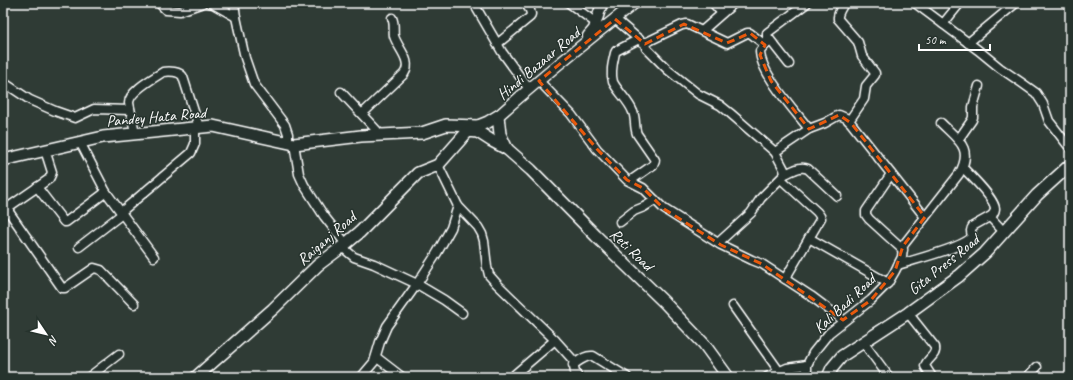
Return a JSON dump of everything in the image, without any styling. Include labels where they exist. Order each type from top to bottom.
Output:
[{"type":"main road","points":[[498,116],[500,134],[507,149],[492,142],[478,129],[498,116]]},
{"type":"main road","name":"Pandey Hata Road","points":[[3,160],[103,137],[213,126],[291,143],[362,136],[422,133],[446,125],[478,129]]},
{"type":"main road","name":"Raiganj Road","points":[[196,377],[273,309],[318,265],[360,232],[418,174],[438,165],[468,131],[478,129]]},
{"type":"main road","name":"Reti Road","points":[[507,149],[531,170],[664,302],[704,344],[728,377]]},
{"type":"main road","name":"Gita Press Road","points":[[828,377],[832,368],[842,356],[908,313],[959,276],[986,253],[1037,195],[1070,165]]},
{"type":"street","points":[[159,3],[166,10],[180,10],[203,3]]},
{"type":"street","points":[[209,3],[236,18]]},
{"type":"street","points":[[234,3],[245,58],[254,84],[285,125],[299,174],[304,185],[350,255],[374,264],[417,284],[462,313]]},
{"type":"street","points":[[497,44],[530,18],[530,10],[525,3]]},
{"type":"street","points":[[569,3],[596,23]]},
{"type":"street","points":[[582,45],[594,28],[602,3]]},
{"type":"street","name":"Hindi Bazaar Road","points":[[498,116],[582,45],[635,3]]},
{"type":"street","points":[[713,3],[722,13]]},
{"type":"street","points":[[702,31],[734,3]]},
{"type":"street","points":[[807,3],[769,30],[767,33],[767,42],[760,51],[760,55],[771,81],[809,129]]},
{"type":"street","points":[[844,3],[838,19],[858,42],[862,56],[875,73],[866,86],[864,99],[849,121]]},
{"type":"street","points":[[914,3],[1000,68],[1036,93],[1043,104],[1049,121],[1070,148]]},
{"type":"street","points":[[943,24],[960,3]]},
{"type":"street","points":[[968,43],[1016,3]]},
{"type":"street","points":[[477,9],[508,61],[529,89]]},
{"type":"street","points":[[362,114],[407,70],[402,52],[394,35],[394,22],[392,18]]},
{"type":"street","points":[[615,19],[642,41],[646,48],[668,70],[698,94],[720,105],[775,152],[784,169],[783,176]]},
{"type":"street","points":[[630,181],[653,165],[655,160],[636,134],[632,108],[613,82],[612,68],[616,51],[642,41],[647,42],[684,24],[687,24],[727,43],[746,33],[750,33],[767,42],[789,64]]},
{"type":"street","points":[[79,247],[122,213],[191,153],[195,144],[197,128],[182,74],[163,72],[144,84],[130,97],[130,110],[135,133]]},
{"type":"street","points":[[539,81],[570,114],[597,149],[627,180],[643,188],[664,209],[718,243],[762,264],[811,296],[843,320]]},
{"type":"street","points":[[3,82],[30,100],[55,112],[75,118],[94,109],[130,110]]},
{"type":"street","points":[[958,140],[972,120],[973,107],[979,86]]},
{"type":"street","points":[[341,92],[381,135]]},
{"type":"street","points":[[775,152],[809,129],[825,123],[839,114],[849,121],[925,217]]},
{"type":"street","points":[[897,268],[957,247],[971,240],[972,228],[991,216],[994,212],[995,208],[990,198],[963,168],[966,158],[965,150],[960,142],[941,123]]},
{"type":"street","points":[[80,142],[106,192],[154,258]]},
{"type":"street","points":[[45,150],[52,172],[51,175],[10,206],[9,212],[60,287],[65,288],[94,268],[97,268],[101,270],[134,304]]},
{"type":"street","points":[[438,165],[458,206],[478,227],[482,234],[489,275],[555,340],[572,360],[575,373],[578,377]]},
{"type":"street","points":[[718,243],[751,213],[761,198],[783,176],[800,167],[808,169],[837,196]]},
{"type":"street","name":"Kali Badi Road","points":[[807,364],[813,353],[829,333],[843,320],[871,300],[888,283],[902,257],[903,246],[963,168]]},
{"type":"street","points":[[891,174],[866,210],[866,215],[869,220],[903,250]]},
{"type":"street","points":[[783,176],[821,218],[785,279]]},
{"type":"street","points":[[36,187],[64,222],[106,192]]},
{"type":"street","points":[[620,222],[634,211],[655,200]]},
{"type":"street","points":[[362,376],[374,362],[387,326],[437,253],[451,228],[458,206]]},
{"type":"street","points":[[991,216],[992,220],[1004,232]]},
{"type":"street","points":[[810,238],[888,283]]},
{"type":"street","points":[[733,306],[779,371]]},
{"type":"street","points":[[908,313],[935,347],[934,354],[925,363],[925,366],[932,377]]},
{"type":"street","points":[[514,375],[555,340]]},
{"type":"street","points":[[864,342],[889,377]]},
{"type":"street","points":[[89,377],[119,354]]},
{"type":"street","points":[[573,365],[586,357],[593,356],[627,377]]},
{"type":"street","points":[[376,357],[402,377]]},
{"type":"street","points":[[767,377],[787,368],[807,364],[807,374],[809,377]]},
{"type":"street","points":[[1027,377],[1037,367]]},
{"type":"highlighted area","points":[[615,19],[645,44],[684,24],[727,43],[750,33],[765,45],[760,55],[771,81],[809,129],[839,115],[851,123],[925,217],[903,246],[895,271],[871,300],[843,320],[762,264],[721,245],[664,209],[643,188],[627,180],[597,149],[539,81]]}]
